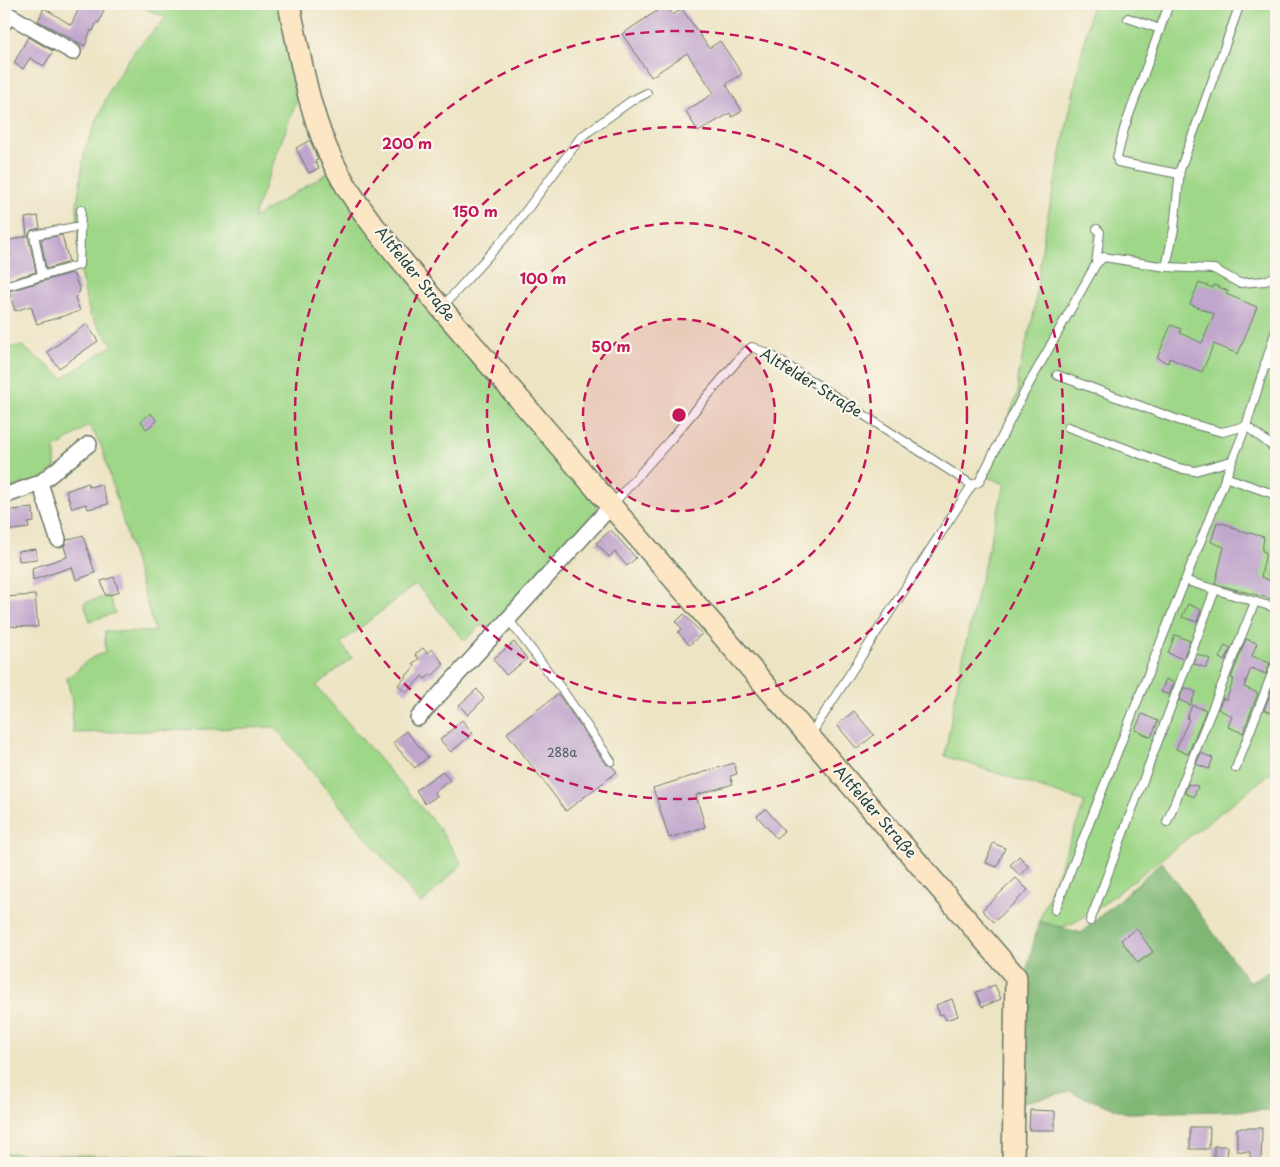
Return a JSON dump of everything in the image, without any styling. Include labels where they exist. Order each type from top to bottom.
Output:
[{"type":"street","name":"Altfelder Straße","points":[[289,4],[313,114],[336,168],[377,228],[442,308],[1016,977],[1013,1163]]},
{"type":"street","points":[[4,22],[9,15],[73,52]]},
{"type":"street","points":[[4,496],[40,483],[89,444]]},
{"type":"street","points":[[40,483],[58,539]]},
{"type":"street","name":"Altfelder Straße","points":[[418,718],[612,505]]},
{"type":"lane","points":[[1168,4],[1124,129],[1117,158],[1118,162],[1179,174]]},
{"type":"lane","points":[[1166,267],[1174,229],[1179,174],[1240,4]]},
{"type":"lane","points":[[1128,18],[1160,29]]},
{"type":"lane","points":[[442,308],[511,231],[581,137],[631,101],[648,93]]},
{"type":"lane","points":[[4,287],[42,274],[79,265],[81,210]]},
{"type":"lane","points":[[42,274],[34,235],[80,226]]},
{"type":"lane","points":[[1096,264],[1100,232],[1097,229]]},
{"type":"lane","points":[[810,736],[972,485],[979,482],[1024,393],[1096,264],[1104,257],[1166,267],[1214,269],[1239,283],[1265,281],[1276,276]]},
{"type":"lane","points":[[1054,910],[1187,581],[1231,461],[1246,426],[1276,330]]},
{"type":"lane","name":"Altfelder Straße","points":[[612,505],[744,353],[752,347],[771,355],[972,485]]},
{"type":"lane","points":[[1265,363],[1276,368]]},
{"type":"lane","points":[[1056,375],[1182,421],[1222,432],[1246,426]]},
{"type":"lane","points":[[1246,426],[1276,449]]},
{"type":"lane","points":[[1068,427],[1178,468],[1195,471],[1231,461]]},
{"type":"lane","points":[[1225,477],[1276,495]]},
{"type":"lane","points":[[1187,581],[1276,608]]},
{"type":"lane","points":[[1090,922],[1215,590]]},
{"type":"lane","points":[[1167,822],[1255,602]]},
{"type":"lane","points":[[509,620],[563,690],[611,761]]},
{"type":"lane","points":[[1236,768],[1276,663]]},
{"type":"green space","points":[[136,4],[289,4],[305,78],[253,218],[336,168],[595,498],[597,513],[494,627],[479,626],[465,641],[416,584],[341,643],[352,658],[316,686],[439,828],[462,864],[421,904],[275,727],[73,733],[72,702],[67,678],[93,657],[105,653],[105,631],[155,632],[101,445],[89,425],[55,449],[55,468],[42,479],[4,490],[4,348],[22,346],[63,378],[113,345],[90,315],[80,273],[77,205],[85,149],[111,87],[136,49],[166,18]]},
{"type":"green space","points":[[1092,4],[1276,4],[1276,769],[1093,912],[1066,926],[1053,927],[1039,921],[1085,802],[945,756],[971,619],[1005,484],[987,477],[1018,392],[1017,379],[1034,312],[1044,234]]},
{"type":"green space","points":[[109,595],[115,613],[90,621],[84,603]]},
{"type":"green space","points":[[1162,862],[1249,982],[1276,968],[1276,1110],[1126,1113],[1070,1092],[1014,1104],[1020,997],[1039,921],[1081,933]]},
{"type":"green space","points":[[4,1153],[274,1160],[275,1163],[4,1163]]},
{"type":"building","points":[[81,4],[90,4],[104,10],[99,23],[97,22],[93,31],[91,30],[85,46],[38,21],[44,8],[71,25]]},
{"type":"building","points":[[666,5],[673,15],[682,9],[709,48],[720,41],[742,74],[726,84],[742,111],[732,117],[730,113],[698,132],[686,111],[714,93],[687,53],[651,77],[622,34]]},
{"type":"building","points":[[28,37],[53,51],[44,66],[30,58],[23,69],[14,63]]},
{"type":"building","points":[[310,140],[318,160],[315,161],[319,168],[309,173],[296,148]]},
{"type":"building","points":[[38,216],[40,228],[31,230],[28,236],[36,272],[4,281],[4,258],[11,256],[7,241],[27,236],[25,218]]},
{"type":"building","points":[[62,235],[69,262],[46,269],[41,239]]},
{"type":"building","points":[[71,273],[74,275],[80,291],[75,298],[80,311],[37,324],[31,306],[15,311],[9,291]]},
{"type":"building","points":[[1199,283],[1213,288],[1214,285],[1228,291],[1226,294],[1257,307],[1238,354],[1214,344],[1202,372],[1169,358],[1168,363],[1157,358],[1171,325],[1181,329],[1180,333],[1202,343],[1214,314],[1190,304]]},
{"type":"building","points":[[87,324],[98,341],[59,368],[47,352]]},
{"type":"building","points":[[151,413],[157,421],[146,429],[141,421]]},
{"type":"building","points":[[88,483],[89,487],[101,484],[108,504],[88,509],[86,504],[72,508],[66,491]]},
{"type":"building","points":[[33,508],[34,522],[28,523],[29,528],[4,531],[4,514],[12,513],[12,510]]},
{"type":"building","points":[[1217,522],[1264,537],[1262,551],[1266,552],[1261,577],[1276,583],[1276,600],[1215,584],[1224,547],[1211,542]]},
{"type":"building","points":[[611,530],[636,558],[627,566],[615,552],[609,557],[596,543]]},
{"type":"building","points":[[83,535],[95,573],[76,580],[72,567],[33,580],[32,568],[67,557],[64,546],[67,540]]},
{"type":"building","points":[[36,549],[37,559],[19,561],[18,551]]},
{"type":"building","points":[[114,577],[119,592],[106,596],[101,581]]},
{"type":"building","points":[[35,595],[38,627],[4,626],[4,597]]},
{"type":"building","points":[[1188,604],[1201,610],[1197,622],[1182,617]]},
{"type":"building","points":[[684,614],[702,634],[689,645],[678,632],[682,629],[676,622]]},
{"type":"building","points":[[1175,635],[1190,641],[1183,659],[1168,653]]},
{"type":"building","points":[[1246,639],[1257,643],[1252,656],[1270,663],[1266,674],[1251,668],[1244,687],[1258,693],[1243,733],[1228,727],[1232,716],[1218,709],[1223,698],[1226,700],[1234,679],[1231,678]]},
{"type":"building","points":[[514,642],[527,659],[506,675],[493,659]]},
{"type":"building","points":[[1225,645],[1231,648],[1225,661],[1219,658]]},
{"type":"building","points":[[423,648],[427,653],[432,649],[444,664],[432,676],[430,675],[425,679],[422,676],[406,693],[398,685],[415,666],[413,663],[419,659],[415,654]]},
{"type":"building","points":[[1197,654],[1210,659],[1206,668],[1193,663]]},
{"type":"building","points":[[1276,678],[1276,715],[1264,710]]},
{"type":"building","points":[[1166,679],[1174,683],[1169,695],[1161,692]]},
{"type":"building","points":[[1184,687],[1196,692],[1190,705],[1179,700]]},
{"type":"building","points":[[477,689],[484,699],[468,715],[459,705]]},
{"type":"building","points":[[558,694],[606,764],[612,766],[617,772],[566,811],[507,733]]},
{"type":"building","points":[[1192,705],[1206,710],[1188,754],[1176,749],[1189,719],[1187,718]]},
{"type":"building","points":[[854,711],[874,735],[857,749],[837,725]]},
{"type":"building","points":[[1142,714],[1158,721],[1151,737],[1135,730]]},
{"type":"building","points":[[462,720],[473,733],[451,752],[440,740]]},
{"type":"building","points":[[406,731],[428,757],[415,768],[393,743]]},
{"type":"building","points":[[1201,753],[1213,758],[1209,769],[1196,764]]},
{"type":"building","points":[[734,763],[737,774],[730,776],[733,784],[696,795],[705,827],[669,838],[653,788]]},
{"type":"building","points":[[443,771],[450,781],[434,792],[437,796],[425,804],[416,790]]},
{"type":"building","points":[[1188,784],[1198,786],[1194,797],[1185,793]]},
{"type":"building","points":[[766,809],[784,831],[776,838],[757,816]]},
{"type":"building","points":[[993,843],[1005,848],[997,867],[986,863]]},
{"type":"building","points":[[1019,856],[1029,867],[1020,876],[1010,865]]},
{"type":"building","points":[[1016,878],[1028,890],[994,922],[982,910]]},
{"type":"building","points":[[1136,928],[1153,952],[1138,963],[1121,940]]},
{"type":"building","points":[[995,985],[1001,999],[982,1007],[976,992]]},
{"type":"building","points":[[952,999],[958,1016],[946,1020],[943,1014],[940,1015],[936,1005]]},
{"type":"building","points":[[1030,1110],[1055,1111],[1055,1130],[1029,1130]]},
{"type":"building","points":[[1190,1127],[1210,1127],[1209,1149],[1190,1149]]},
{"type":"building","points":[[1237,1128],[1262,1128],[1261,1163],[1250,1163],[1250,1152],[1237,1151]]},
{"type":"building","points":[[1214,1146],[1228,1146],[1227,1160],[1214,1160]]}]
